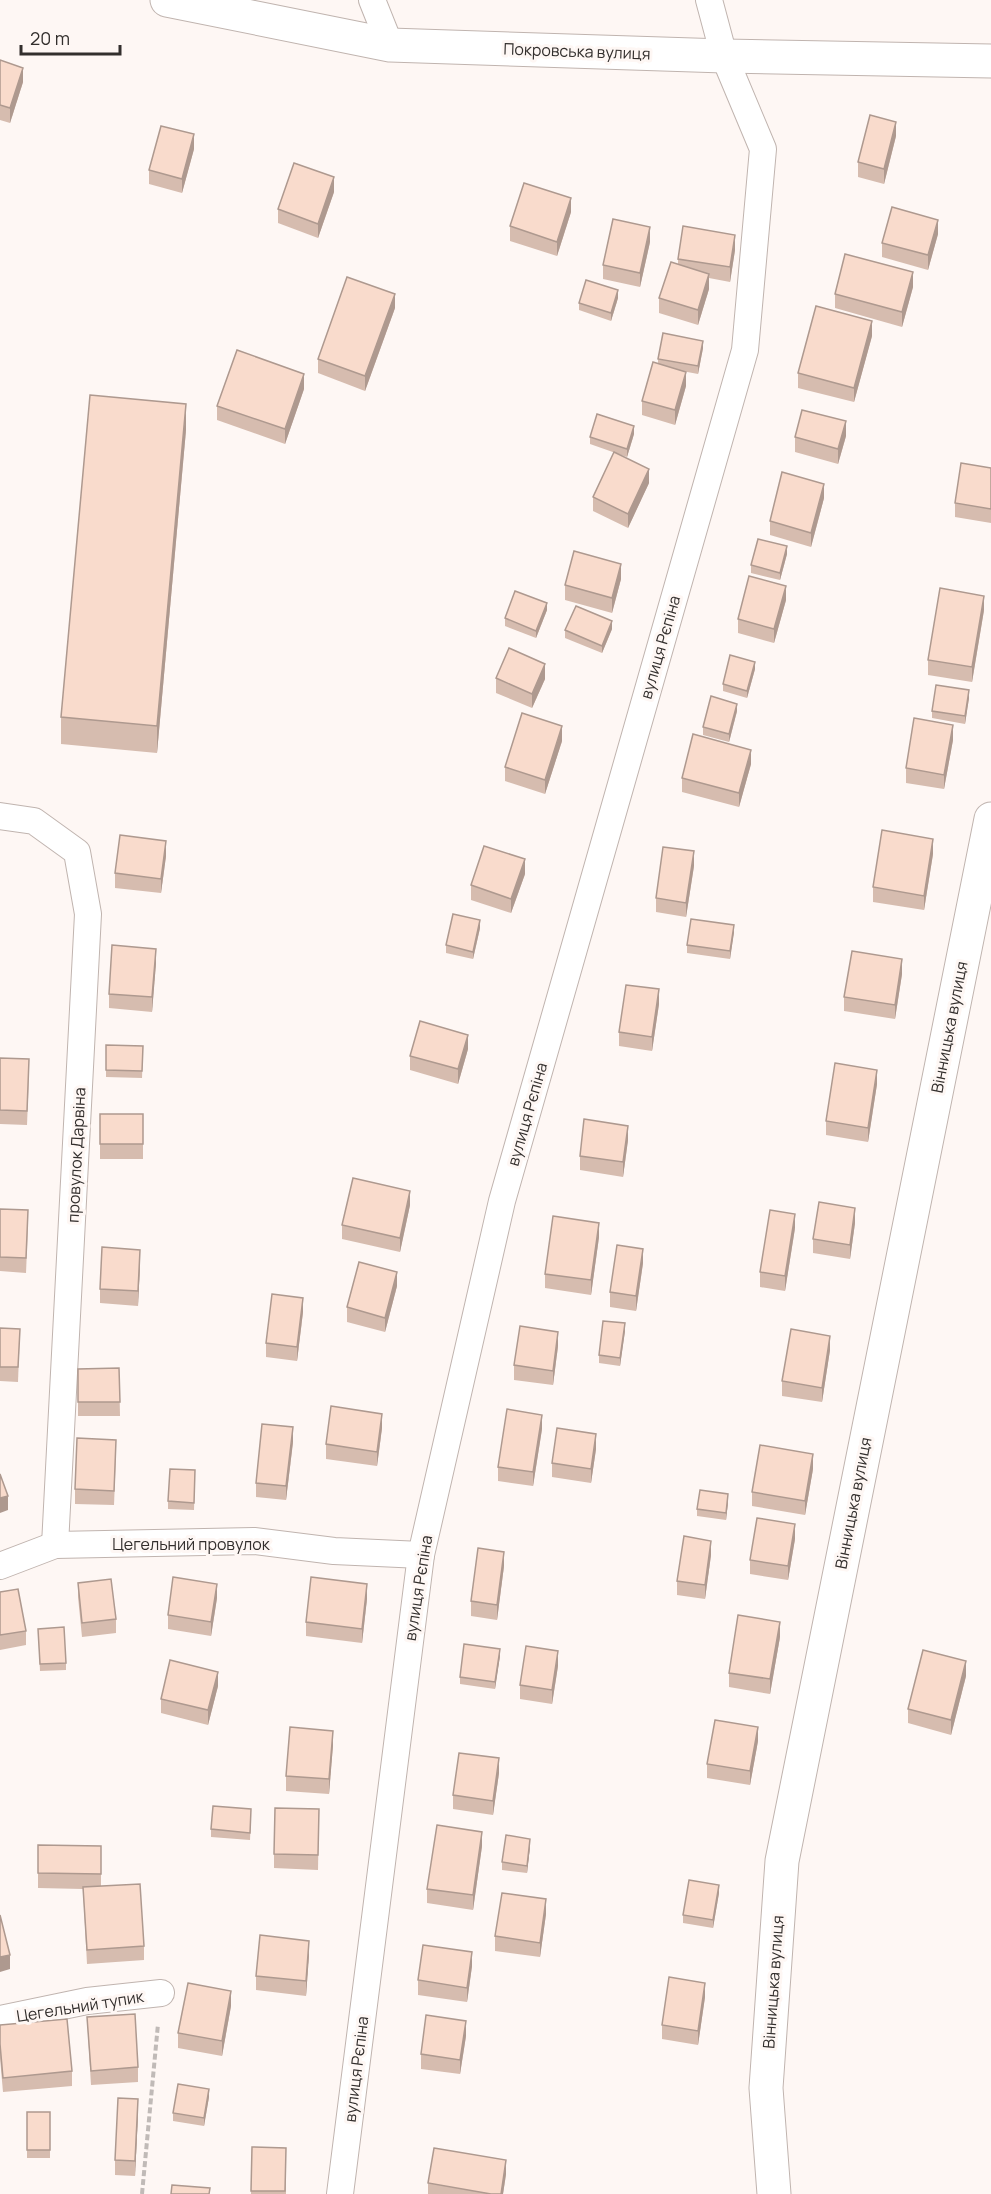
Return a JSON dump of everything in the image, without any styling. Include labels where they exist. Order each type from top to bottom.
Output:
[{"type":"street","name":"Покровська вулиця","points":[[167,0],[390,45],[724,56],[991,61]]},
{"type":"street","points":[[372,0],[390,45]]},
{"type":"street","name":"вулиця Рєпіна","points":[[340,2194],[421,1555],[502,1201],[745,350],[763,149],[724,56],[709,0]]},
{"type":"street","name":"провулок Дарвіна","points":[[0,816],[34,821],[77,852],[88,914],[55,1545]]},
{"type":"street","name":"Вінницька вулиця","points":[[774,2194],[766,2088],[782,1861],[991,819]]},
{"type":"street","name":"Цегельний провулок","points":[[0,1566],[55,1545],[254,1541],[334,1551],[421,1555]]},
{"type":"street","name":"Цегельний тупик","points":[[0,2019],[87,2001],[161,1993]]},
{"type":"path","points":[[142,2194],[161,1993]]},
{"type":"building","points":[[0,60],[23,68],[10,108],[0,105]]},
{"type":"building","points":[[870,115],[896,122],[884,169],[858,162]]},
{"type":"building","points":[[161,126],[194,134],[182,179],[149,170]]},
{"type":"building","points":[[294,163],[334,177],[318,224],[278,209]]},
{"type":"building","points":[[524,183],[571,198],[557,242],[510,226]]},
{"type":"building","points":[[892,207],[938,220],[928,255],[882,243]]},
{"type":"building","points":[[613,219],[650,227],[640,273],[603,265]]},
{"type":"building","points":[[683,226],[735,235],[730,267],[678,259]]},
{"type":"building","points":[[845,254],[913,272],[902,312],[835,294]]},
{"type":"building","points":[[671,262],[709,274],[698,310],[659,298]]},
{"type":"building","points":[[347,277],[395,294],[365,376],[318,359]]},
{"type":"building","points":[[586,280],[618,290],[611,313],[579,303]]},
{"type":"building","points":[[816,306],[872,321],[854,388],[798,373]]},
{"type":"building","points":[[663,333],[703,341],[698,366],[658,359]]},
{"type":"building","points":[[237,350],[304,374],[285,429],[217,406]]},
{"type":"building","points":[[653,362],[686,372],[675,410],[642,401]]},
{"type":"building","points":[[90,395],[186,404],[157,726],[61,717]]},
{"type":"building","points":[[802,410],[846,421],[838,449],[795,437]]},
{"type":"building","points":[[597,414],[634,426],[627,449],[590,437]]},
{"type":"building","points":[[614,452],[649,469],[628,514],[593,497]]},
{"type":"building","points":[[961,463],[991,468],[991,509],[955,503]]},
{"type":"building","points":[[782,472],[824,484],[811,533],[770,521]]},
{"type":"building","points":[[758,539],[787,546],[780,573],[751,565]]},
{"type":"building","points":[[574,551],[621,564],[612,598],[565,585]]},
{"type":"building","points":[[749,576],[786,586],[774,629],[738,619]]},
{"type":"building","points":[[940,588],[984,596],[972,667],[928,660]]},
{"type":"building","points":[[515,591],[547,603],[536,631],[505,618]]},
{"type":"building","points":[[576,606],[612,621],[602,646],[565,630]]},
{"type":"building","points":[[509,648],[545,664],[532,694],[496,678]]},
{"type":"building","points":[[730,655],[755,662],[747,691],[723,684]]},
{"type":"building","points":[[936,685],[969,690],[965,716],[932,711]]},
{"type":"building","points":[[711,696],[737,704],[729,734],[703,727]]},
{"type":"building","points":[[522,713],[562,726],[545,780],[505,767]]},
{"type":"building","points":[[914,718],[953,725],[944,775],[906,768]]},
{"type":"building","points":[[693,734],[751,750],[739,793],[682,778]]},
{"type":"building","points":[[882,830],[933,839],[924,896],[873,887]]},
{"type":"building","points":[[120,835],[166,841],[161,879],[115,873]]},
{"type":"building","points":[[484,846],[525,859],[511,899],[471,885]]},
{"type":"building","points":[[663,847],[694,851],[686,903],[656,898]]},
{"type":"building","points":[[453,914],[480,920],[473,952],[446,945]]},
{"type":"building","points":[[691,919],[734,925],[730,951],[687,945]]},
{"type":"building","points":[[112,945],[156,949],[152,997],[109,994]]},
{"type":"building","points":[[852,951],[902,959],[895,1005],[844,997]]},
{"type":"building","points":[[626,985],[659,989],[652,1037],[619,1032]]},
{"type":"building","points":[[420,1021],[468,1035],[458,1069],[410,1056]]},
{"type":"building","points":[[106,1045],[143,1046],[142,1071],[106,1070]]},
{"type":"building","points":[[0,1058],[29,1059],[27,1111],[0,1110]]},
{"type":"building","points":[[835,1063],[877,1070],[868,1128],[826,1121]]},
{"type":"building","points":[[100,1114],[143,1114],[143,1144],[100,1144]]},
{"type":"building","points":[[584,1119],[628,1126],[623,1162],[580,1156]]},
{"type":"building","points":[[353,1178],[410,1191],[400,1238],[342,1225]]},
{"type":"building","points":[[819,1202],[855,1208],[850,1245],[813,1239]]},
{"type":"building","points":[[0,1209],[28,1210],[26,1258],[0,1257]]},
{"type":"building","points":[[770,1210],[795,1214],[785,1276],[760,1272]]},
{"type":"building","points":[[553,1216],[599,1223],[591,1280],[545,1274]]},
{"type":"building","points":[[617,1245],[643,1249],[636,1296],[610,1292]]},
{"type":"building","points":[[102,1247],[140,1250],[138,1291],[100,1289]]},
{"type":"building","points":[[359,1262],[397,1272],[385,1318],[347,1307]]},
{"type":"building","points":[[272,1294],[303,1298],[297,1347],[266,1343]]},
{"type":"building","points":[[603,1321],[625,1323],[620,1358],[599,1355]]},
{"type":"building","points":[[520,1326],[558,1332],[553,1371],[514,1365]]},
{"type":"building","points":[[0,1328],[20,1329],[18,1367],[0,1367]]},
{"type":"building","points":[[791,1329],[830,1336],[822,1388],[782,1381]]},
{"type":"building","points":[[119,1368],[120,1402],[78,1402],[78,1369]]},
{"type":"building","points":[[331,1406],[382,1414],[377,1452],[326,1444]]},
{"type":"building","points":[[507,1409],[542,1415],[533,1472],[498,1467]]},
{"type":"building","points":[[262,1424],[293,1427],[286,1486],[256,1483]]},
{"type":"building","points":[[557,1428],[596,1434],[591,1469],[552,1463]]},
{"type":"building","points":[[77,1438],[116,1440],[114,1491],[75,1489]]},
{"type":"building","points":[[760,1445],[813,1454],[805,1501],[752,1492]]},
{"type":"building","points":[[170,1469],[195,1470],[194,1503],[168,1501]]},
{"type":"building","points":[[0,1474],[8,1496],[0,1498]]},
{"type":"building","points":[[700,1490],[728,1494],[726,1513],[697,1509]]},
{"type":"building","points":[[757,1518],[795,1524],[788,1566],[750,1560]]},
{"type":"building","points":[[684,1536],[711,1541],[705,1585],[677,1581]]},
{"type":"building","points":[[478,1548],[504,1552],[497,1605],[471,1601]]},
{"type":"building","points":[[173,1577],[217,1584],[211,1622],[168,1615]]},
{"type":"building","points":[[311,1577],[367,1584],[362,1629],[306,1622]]},
{"type":"building","points":[[111,1579],[116,1619],[82,1623],[78,1583]]},
{"type":"building","points":[[18,1589],[26,1631],[0,1635],[0,1592]]},
{"type":"building","points":[[738,1615],[780,1622],[770,1679],[729,1673]]},
{"type":"building","points":[[64,1627],[66,1663],[40,1664],[38,1629]]},
{"type":"building","points":[[464,1644],[500,1649],[495,1682],[460,1677]]},
{"type":"building","points":[[526,1646],[558,1651],[552,1690],[520,1685]]},
{"type":"building","points":[[923,1650],[966,1661],[951,1720],[908,1709]]},
{"type":"building","points":[[170,1660],[218,1672],[208,1710],[161,1699]]},
{"type":"building","points":[[715,1720],[758,1727],[750,1771],[707,1764]]},
{"type":"building","points":[[290,1727],[333,1731],[329,1779],[286,1776]]},
{"type":"building","points":[[459,1753],[499,1758],[493,1801],[453,1795]]},
{"type":"building","points":[[213,1806],[251,1809],[250,1833],[211,1829]]},
{"type":"building","points":[[275,1808],[319,1809],[318,1855],[274,1854]]},
{"type":"building","points":[[437,1825],[482,1832],[473,1895],[427,1889]]},
{"type":"building","points":[[506,1835],[530,1839],[527,1866],[502,1862]]},
{"type":"building","points":[[38,1845],[101,1846],[101,1874],[38,1873]]},
{"type":"building","points":[[689,1880],[719,1885],[713,1920],[683,1915]]},
{"type":"building","points":[[140,1884],[144,1946],[87,1950],[83,1887]]},
{"type":"building","points":[[502,1893],[546,1899],[540,1943],[495,1936]]},
{"type":"building","points":[[0,1915],[10,1955],[0,1957]]},
{"type":"building","points":[[260,1935],[309,1941],[306,1981],[256,1976]]},
{"type":"building","points":[[423,1945],[472,1952],[467,1988],[418,1980]]},
{"type":"building","points":[[669,1977],[705,1983],[698,2031],[662,2025]]},
{"type":"building","points":[[188,1983],[231,1991],[222,2041],[178,2033]]},
{"type":"building","points":[[135,2014],[138,2067],[91,2071],[87,2017]]},
{"type":"building","points":[[426,2015],[466,2021],[460,2060],[421,2054]]},
{"type":"building","points":[[67,2019],[72,2071],[3,2078],[0,2025]]},
{"type":"building","points":[[178,2084],[209,2089],[204,2118],[173,2113]]},
{"type":"building","points":[[118,2098],[138,2099],[135,2161],[115,2160]]},
{"type":"building","points":[[27,2112],[50,2112],[50,2150],[27,2150]]},
{"type":"building","points":[[252,2147],[286,2148],[285,2191],[251,2191]]},
{"type":"building","points":[[434,2148],[506,2160],[501,2194],[428,2183]]},
{"type":"building","points":[[172,2185],[210,2188],[209,2194],[171,2194]]}]
